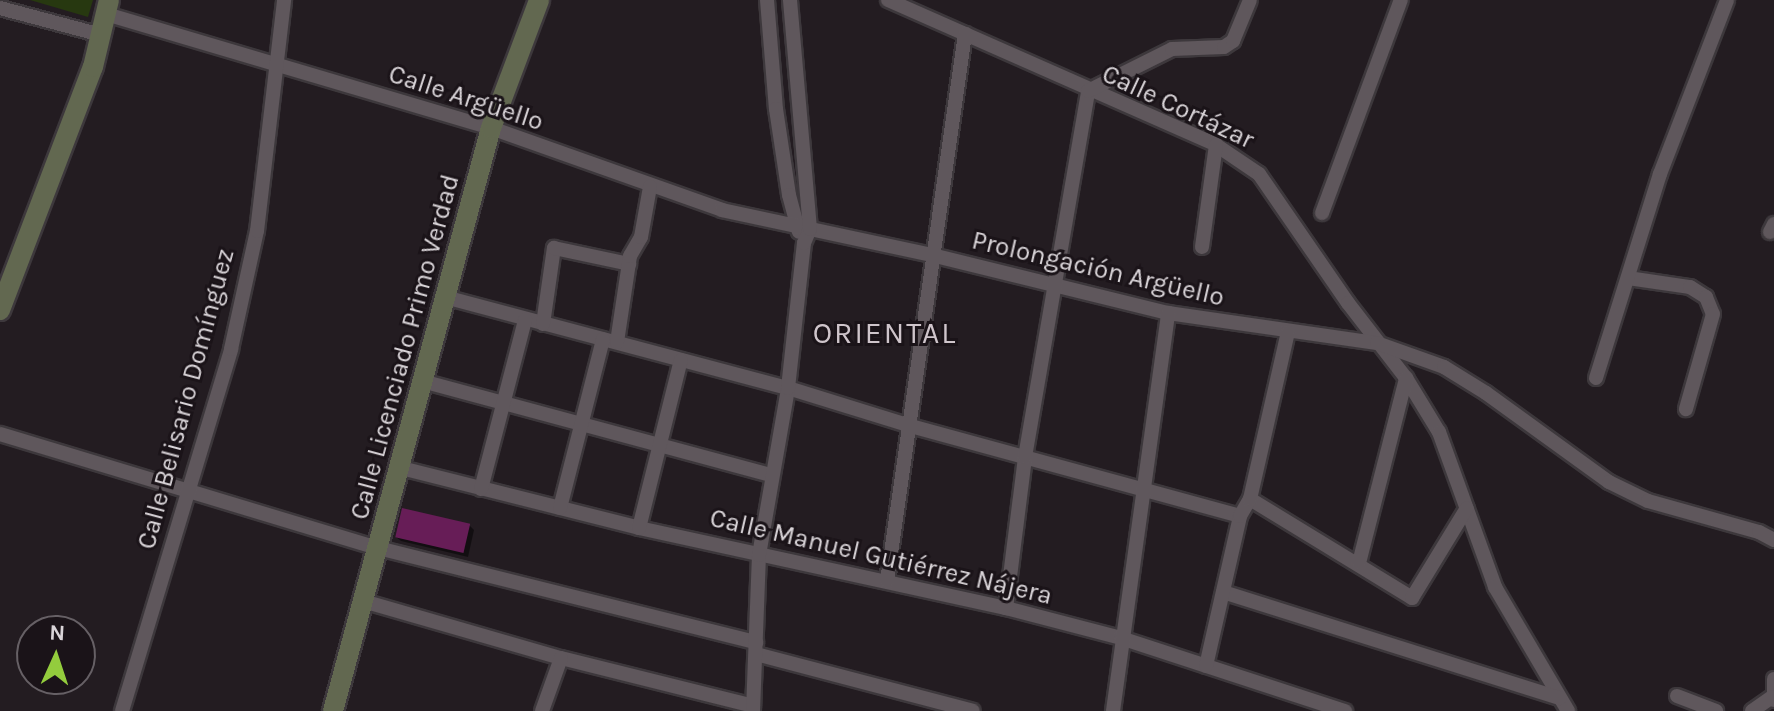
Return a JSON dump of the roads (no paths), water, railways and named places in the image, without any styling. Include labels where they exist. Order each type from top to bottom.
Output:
[{"type":"street","name":"Calle Belisario Domínguez","points":[[122,711],[231,349],[257,231],[284,0]]},
{"type":"street","name":"Calle Licenciado Primo Verdad","points":[[333,711],[491,128],[539,0]]},
{"type":"street","points":[[767,0],[776,109],[803,228]]},
{"type":"street","points":[[363,601],[753,709],[759,555],[788,388],[804,243],[790,0]]},
{"type":"street","name":"Calle Cortázar","points":[[888,0],[1216,145],[1259,174],[1377,343],[1406,378],[1439,432],[1495,587],[1564,705]]},
{"type":"street","points":[[1006,608],[1025,457],[1088,91],[1172,49],[1213,50],[1233,41],[1250,0]]},
{"type":"street","points":[[1322,213],[1401,0]]},
{"type":"street","points":[[1596,378],[1660,174],[1727,0]]},
{"type":"street","name":"Calle Argüello","points":[[107,7],[278,66],[491,128],[650,187],[722,210],[803,228]]},
{"type":"street","points":[[0,310],[93,67],[98,34],[107,7]]},
{"type":"street","points":[[0,8],[98,34]]},
{"type":"street","points":[[887,581],[936,256],[965,34]]},
{"type":"street","points":[[1202,247],[1216,145]]},
{"type":"street","points":[[560,508],[580,423],[610,340],[629,264],[641,237],[650,187]]},
{"type":"street","name":"Prolongación Argüello","points":[[803,228],[936,256],[1168,313],[1377,343],[1444,367],[1486,393],[1609,482],[1648,501],[1759,532],[1774,540]]},
{"type":"street","points":[[543,324],[554,248],[629,264]]},
{"type":"street","points":[[1628,278],[1690,287],[1706,297],[1713,314],[1686,409]]},
{"type":"street","points":[[445,297],[788,388],[911,426],[1240,516]]},
{"type":"street","points":[[1113,711],[1168,313]]},
{"type":"street","points":[[481,489],[525,320]]},
{"type":"street","points":[[1206,666],[1240,516],[1250,499],[1288,332]]},
{"type":"street","points":[[639,528],[681,360]]},
{"type":"street","points":[[1359,563],[1406,378]]},
{"type":"street","points":[[422,381],[771,475]]},
{"type":"street","points":[[0,434],[378,548],[756,648],[973,711]]},
{"type":"street","name":"Calle Manuel Gutiérrez Nájera","points":[[401,468],[639,528],[1006,608],[1121,638],[1345,711]]},
{"type":"street","points":[[1250,499],[1412,598],[1467,508]]},
{"type":"street","points":[[1223,592],[1564,705]]},
{"type":"street","points":[[542,711],[561,658]]},
{"type":"street","points":[[1752,711],[1773,698],[1774,679]]},
{"type":"street","points":[[1677,696],[1716,711]]},
{"type":"district","name":"ORIENTAL","points":[[885,333]]}]
